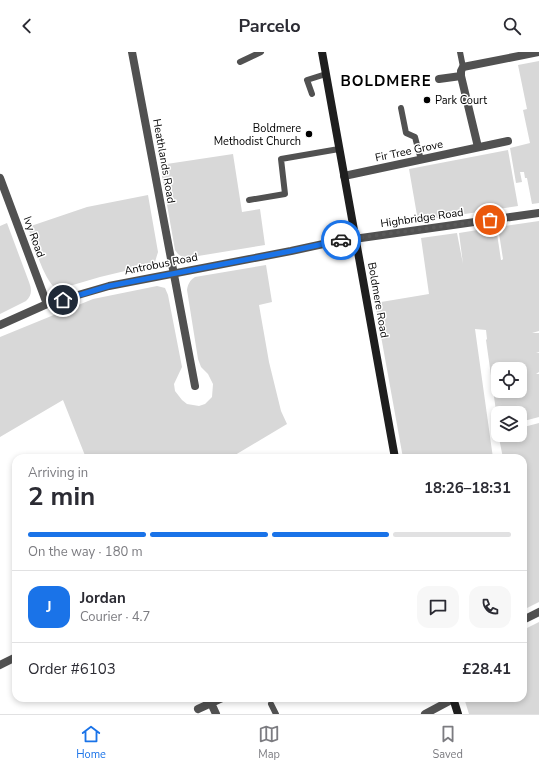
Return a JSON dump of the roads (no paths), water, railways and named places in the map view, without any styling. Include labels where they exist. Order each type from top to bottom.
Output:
[{"type":"main road","name":"Boldmere Road","points":[[322,52],[394,454]]},
{"type":"main road","points":[[454,702],[458,714]]},
{"type":"street","name":"Heathlands Road","points":[[132,52],[195,386]]},
{"type":"street","points":[[478,147],[461,76],[463,67],[539,52]]},
{"type":"street","points":[[439,79],[461,76]]},
{"type":"street","name":"Fir Tree Grove","points":[[344,176],[508,141]]},
{"type":"street","name":"Ivy Road","points":[[0,178],[47,304]]},
{"type":"street","name":"Highbridge Road","points":[[356,237],[361,238],[539,213]]},
{"type":"street","name":"Antrobus Road","points":[[0,326],[47,304],[109,286],[356,237]]},
{"type":"street","points":[[527,618],[539,612]]},
{"type":"street","points":[[0,665],[12,659]]},
{"type":"street","points":[[198,709],[215,702]]},
{"type":"street","points":[[425,714],[446,702]]},
{"type":"street","points":[[211,704],[216,714]]},
{"type":"lane","points":[[240,62],[261,52]]},
{"type":"lane","points":[[460,52],[463,67]]},
{"type":"lane","points":[[312,94],[307,80],[326,74]]},
{"type":"lane","points":[[401,108],[406,133],[415,137],[421,160]]},
{"type":"lane","points":[[248,200],[285,194],[281,159],[339,149]]},
{"type":"lane","points":[[271,704],[276,714]]},
{"type":"place","name":"Park Court","points":[[427,100]]},
{"type":"place","name":"Boldmere Methodist Church","points":[[309,134]]},
{"type":"district","name":"BOLDMERE","points":[[386,81]]}]
